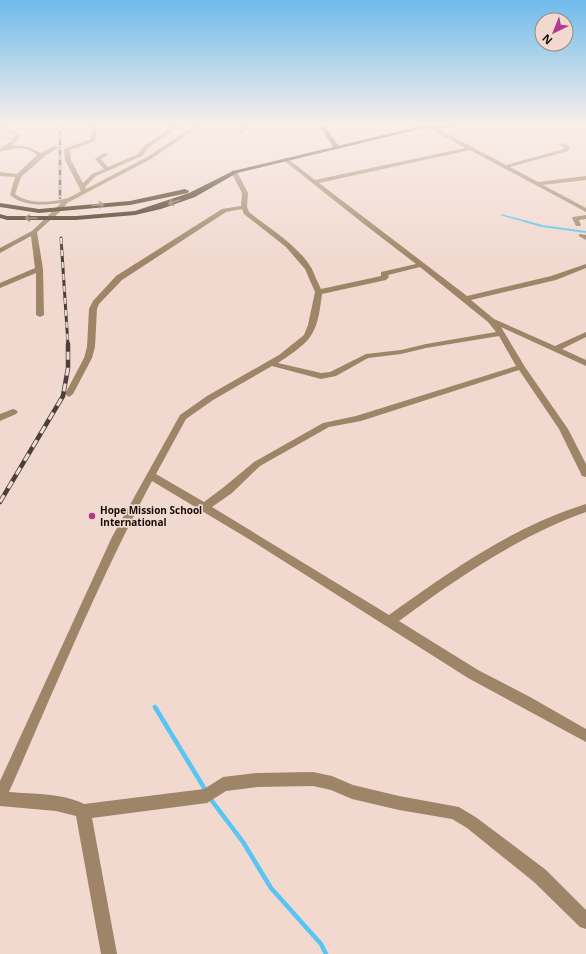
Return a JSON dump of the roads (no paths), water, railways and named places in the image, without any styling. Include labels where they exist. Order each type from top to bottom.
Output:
[{"type":"highway","points":[[0,205],[12,208],[39,210],[130,203],[191,190],[218,175],[244,170]]},
{"type":"highway","points":[[0,213],[2,218],[50,218],[95,217],[135,212],[158,207],[192,195],[234,172]]},
{"type":"street","points":[[26,170],[18,176],[12,194],[17,198],[41,204],[67,201]]},
{"type":"street","points":[[73,170],[83,190]]},
{"type":"street","points":[[83,190],[90,178],[107,170]]},
{"type":"street","points":[[0,251],[34,232],[60,209],[63,204],[83,190],[125,170]]},
{"type":"street","points":[[298,170],[491,320],[501,333],[521,367],[563,430],[585,471]]},
{"type":"street","points":[[314,182],[372,170]]},
{"type":"street","points":[[509,170],[586,210]]},
{"type":"street","points":[[109,954],[86,823],[82,812],[76,808],[0,798],[99,575],[150,475],[184,418],[210,398],[272,364],[307,336],[312,325],[319,292],[312,276],[298,256],[246,213],[244,207],[246,200],[245,194],[234,172]]},
{"type":"street","points":[[0,174],[18,176]]},
{"type":"street","points":[[535,184],[586,178]]},
{"type":"street","points":[[69,394],[88,358],[91,347],[94,307],[119,278],[224,210],[244,207]]},
{"type":"street","points":[[578,225],[575,218],[586,217]]},
{"type":"street","points":[[34,232],[39,270],[40,315]]},
{"type":"street","points":[[319,292],[346,288],[353,284],[383,278],[384,274],[390,271],[420,264]]},
{"type":"street","points":[[466,299],[553,278],[586,266]]},
{"type":"street","points":[[0,286],[39,270]]},
{"type":"street","points":[[491,320],[586,363]]},
{"type":"street","points":[[272,364],[321,376],[334,374],[338,370],[366,356],[401,352],[430,345],[501,333]]},
{"type":"street","points":[[555,349],[586,334]]},
{"type":"street","points":[[204,508],[228,490],[257,464],[326,425],[358,420],[381,411],[521,367]]},
{"type":"street","points":[[0,418],[14,412]]},
{"type":"street","points":[[150,475],[473,674],[525,701],[586,736]]},
{"type":"street","points":[[390,622],[460,572],[540,525],[586,508]]},
{"type":"street","points":[[82,812],[206,796],[223,784],[257,780],[313,779],[332,783],[352,792],[399,803],[454,812],[472,823],[540,876],[586,921]]},
{"type":"waterway","points":[[502,215],[528,222]]},
{"type":"waterway","points":[[524,221],[542,226],[586,232]]},
{"type":"waterway","points":[[155,707],[206,791]]},
{"type":"waterway","points":[[209,797],[243,842],[271,888],[321,944],[326,954]]},
{"type":"railway","points":[[60,170],[60,198]]},
{"type":"railway","points":[[61,238],[68,345]]},
{"type":"railway","points":[[0,502],[63,396],[68,368],[68,345]]},
{"type":"place","name":"Hope Mission School International","points":[[92,516]]}]
